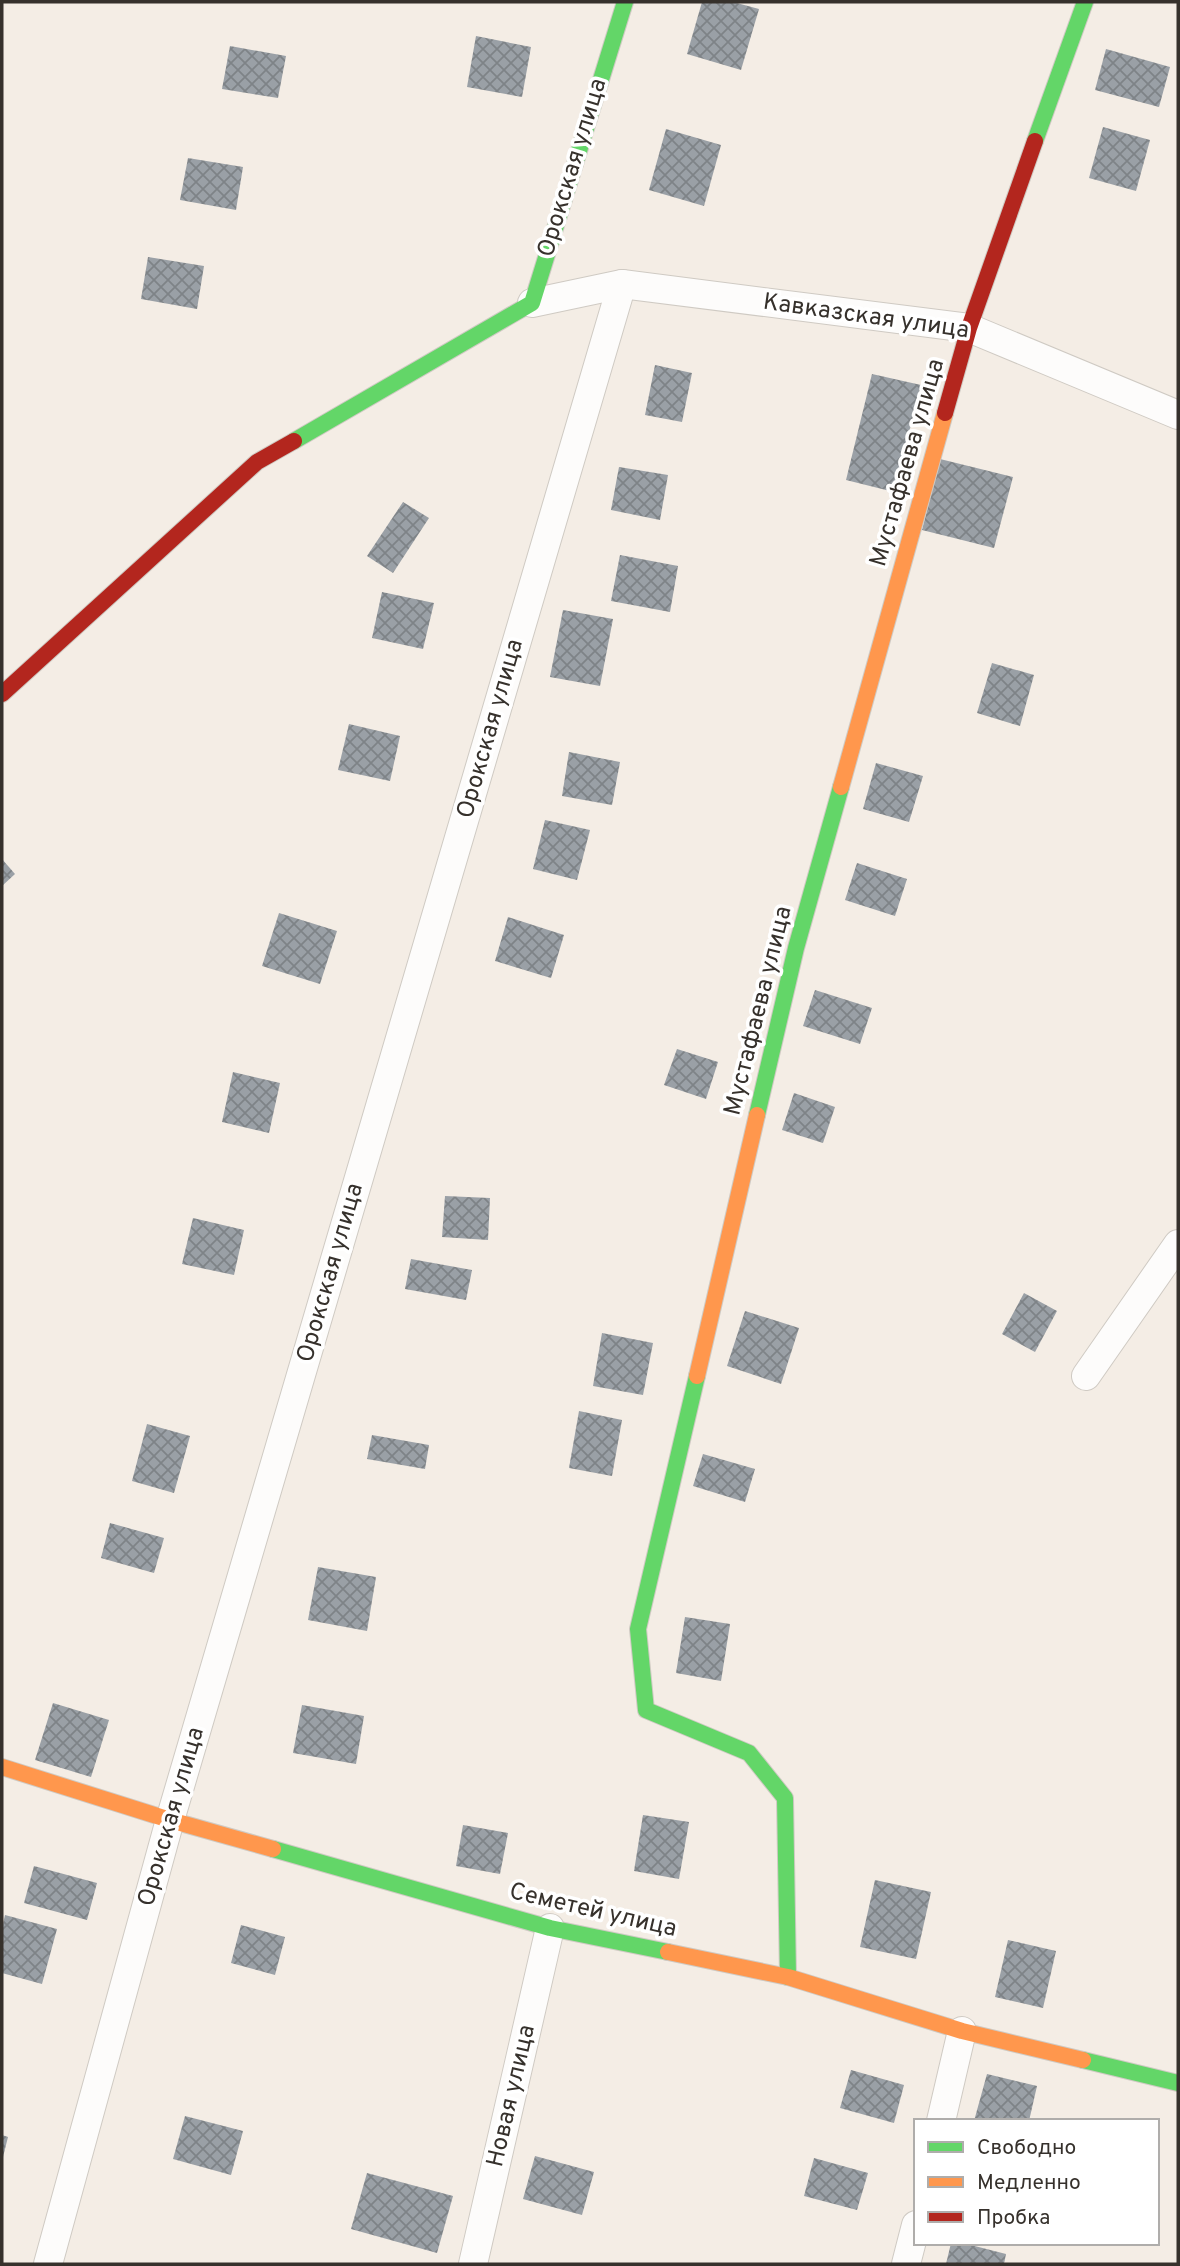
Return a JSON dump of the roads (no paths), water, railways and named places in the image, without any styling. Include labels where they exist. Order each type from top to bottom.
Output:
[{"type":"street","name":"Орокская улица","points":[[532,303],[625,2]]},
{"type":"street","name":"Мустафаева улица","points":[[788,1977],[785,1798],[749,1753],[646,1710],[638,1629],[796,948],[969,328],[1085,2]]},
{"type":"street","name":"Орокская улица","points":[[48,2264],[170,1820],[622,284]]},
{"type":"street","name":"Кавказская улица","points":[[532,303],[622,284],[969,328],[1178,415]]},
{"type":"street","points":[[2,694],[257,462],[532,303]]},
{"type":"street","points":[[1086,1376],[1178,1244]]},
{"type":"street","name":"Семетей улица","points":[[2,1767],[170,1820],[550,1928],[788,1977],[962,2031],[1178,2083]]},
{"type":"street","name":"Новая улица","points":[[473,2264],[550,1928]]},
{"type":"street","points":[[941,2119],[962,2031]]},
{"type":"street","points":[[906,2264],[914,2233]]}]
